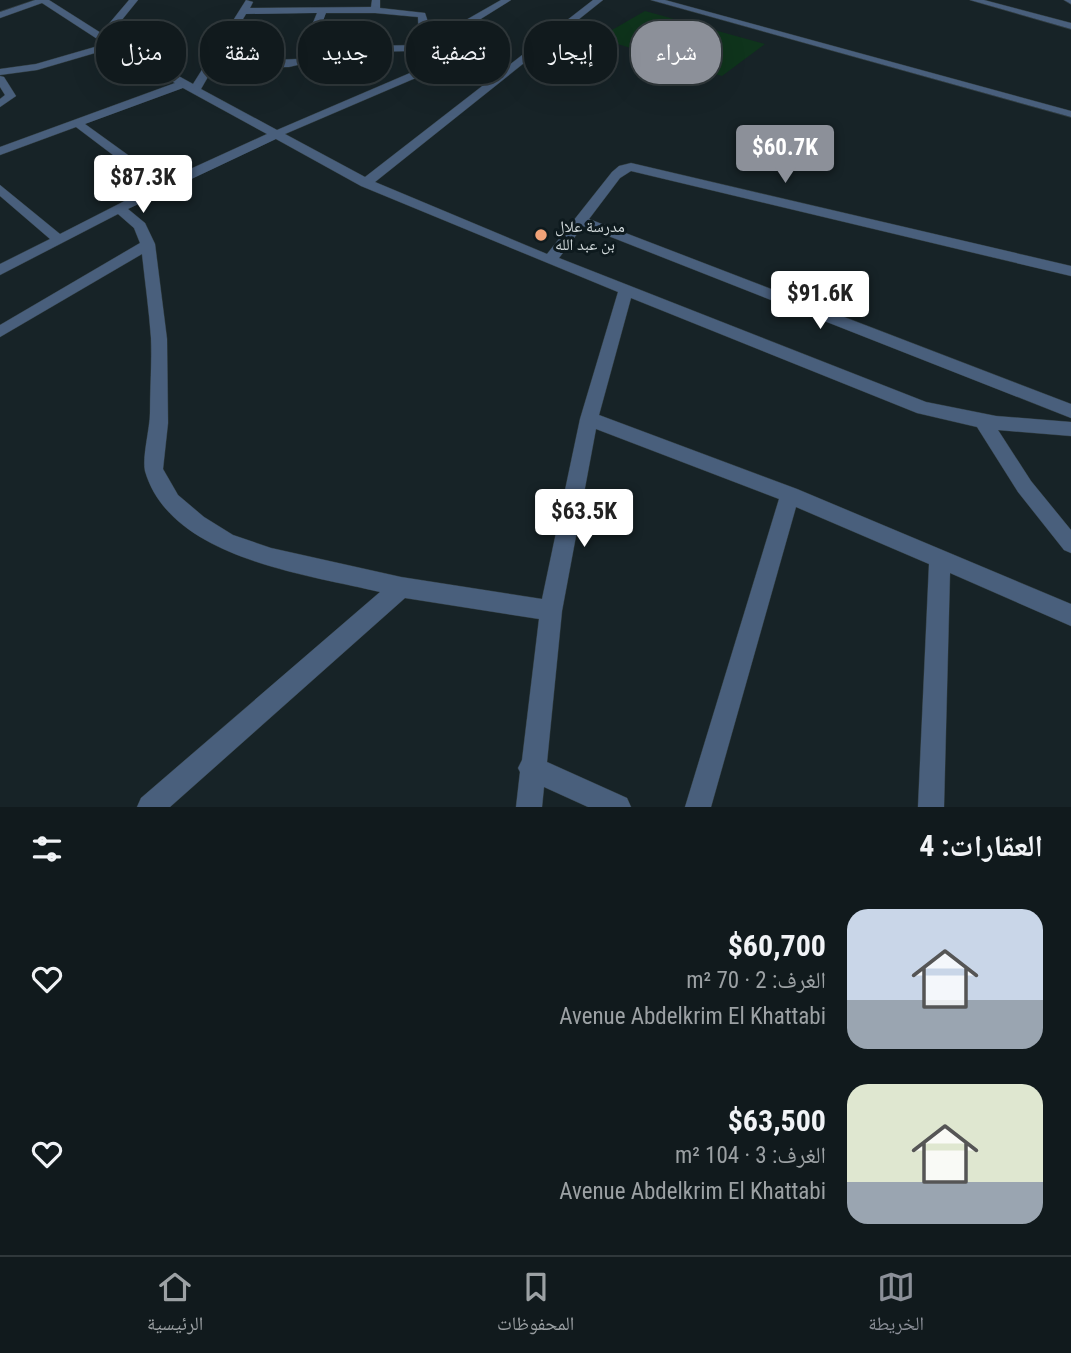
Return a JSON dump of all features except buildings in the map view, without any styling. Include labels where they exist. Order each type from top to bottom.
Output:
[{"type":"street","points":[[0,15],[44,0],[96,33]]},
{"type":"street","points":[[121,21],[134,0]]},
{"type":"street","points":[[239,21],[250,0]]},
{"type":"street","points":[[471,21],[507,0]]},
{"type":"street","points":[[366,183],[598,0]]},
{"type":"street","points":[[655,0],[1071,114]]},
{"type":"street","points":[[974,0],[1071,26]]},
{"type":"street","points":[[245,11],[322,11],[375,5],[419,13],[424,21]]},
{"type":"street","points":[[318,21],[322,11]]},
{"type":"street","points":[[0,72],[47,64],[96,46]]},
{"type":"street","points":[[0,151],[191,85],[200,76]]},
{"type":"street","points":[[0,79],[10,96],[0,104]]},
{"type":"street","points":[[0,270],[163,186],[274,135],[406,80]]},
{"type":"street","points":[[186,82],[274,135],[366,183],[550,260],[923,408],[985,424],[1031,429],[1071,429]]},
{"type":"street","points":[[78,123],[163,186]]},
{"type":"street","points":[[550,260],[616,175],[631,167],[1071,271]]},
{"type":"street","points":[[0,189],[58,239]]},
{"type":"street","points":[[119,208],[140,226],[148,244],[159,339],[159,423],[154,469],[171,501],[197,523],[227,541],[271,557],[401,587],[551,611]]},
{"type":"street","points":[[580,220],[1071,411]]},
{"type":"street","points":[[0,332],[148,244]]},
{"type":"street","points":[[529,807],[531,768],[551,611],[589,419],[626,289]]},
{"type":"street","points":[[589,419],[790,495],[1071,615]]},
{"type":"street","points":[[985,424],[1026,488],[1071,544]]},
{"type":"street","points":[[698,807],[790,495]]},
{"type":"street","points":[[931,807],[940,561]]},
{"type":"street","points":[[150,807],[401,587]]},
{"type":"street","points":[[531,768],[618,807]]},
{"type":"green space","points":[[645,11],[681,21],[631,21],[631,48],[617,44],[617,27]]},
{"type":"green space","points":[[721,32],[765,44],[722,76]]},
{"type":"place","name":"مدرسة علال بن عبد الله","points":[[541,235]]}]
